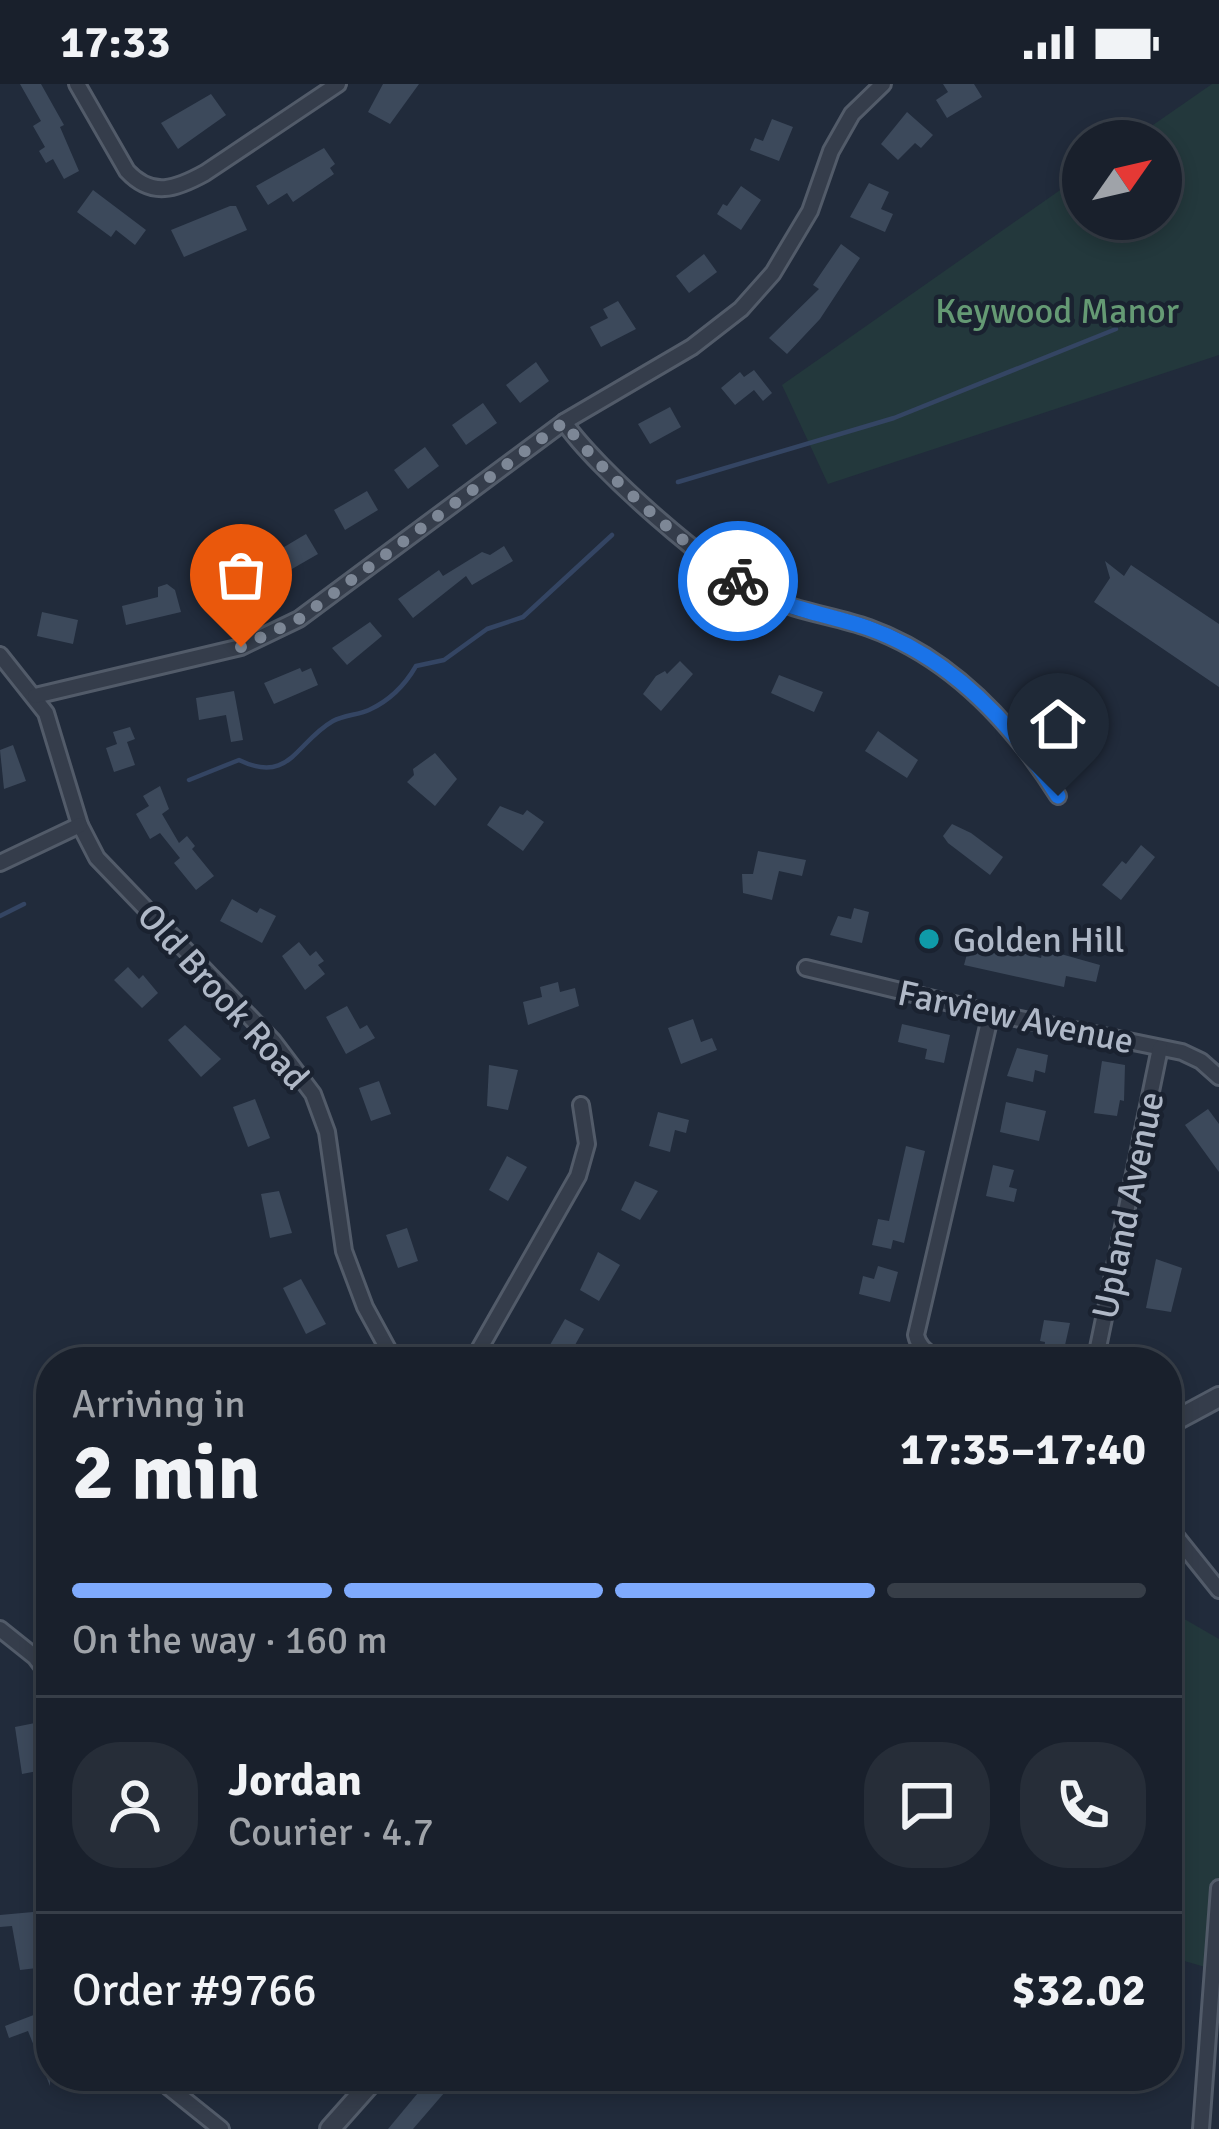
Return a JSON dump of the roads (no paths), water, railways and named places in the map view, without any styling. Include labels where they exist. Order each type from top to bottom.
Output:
[{"type":"street","points":[[77,84],[127,171],[136,181],[159,190],[184,185],[205,173],[338,84]]},
{"type":"street","points":[[35,696],[267,638],[564,422],[692,347],[741,309],[773,273],[810,211],[831,150],[852,114],[883,84]]},
{"type":"street","points":[[564,422],[587,450],[730,577],[768,599],[873,630],[966,684],[1020,739],[1058,796]]},
{"type":"street","name":"Old Brook Road","points":[[0,655],[35,696],[53,730],[80,825],[97,858],[272,1041],[314,1094],[327,1132],[344,1251],[365,1307],[387,1347]]},
{"type":"street","points":[[0,863],[80,825]]},
{"type":"street","name":"Farview Avenue","points":[[806,968],[1160,1048],[1194,1057],[1219,1077]]},
{"type":"street","points":[[921,1347],[916,1331],[991,1013]]},
{"type":"street","name":"Upland Avenue","points":[[1098,1347],[1160,1048]]},
{"type":"street","points":[[481,1347],[578,1176],[587,1144],[581,1105]]},
{"type":"street","points":[[1182,1417],[1219,1397]]},
{"type":"street","points":[[1182,1544],[1219,1590]]},
{"type":"street","points":[[0,1629],[36,1658]]},
{"type":"street","points":[[1201,2129],[1219,1888]]},
{"type":"street","points":[[174,2091],[221,2129]]},
{"type":"street","points":[[330,2129],[363,2091]]},
{"type":"waterway","points":[[678,482],[894,418],[1116,329]]},
{"type":"waterway","points":[[189,780],[239,760],[256,766],[281,764],[333,721],[384,702],[416,666],[444,660],[487,629],[523,617],[612,535]]},
{"type":"waterway","points":[[0,916],[24,904]]},
{"type":"place","name":"Golden Hill","points":[[929,939]]},
{"type":"park label","name":"Keywood Manor","points":[[1057,310]]}]
